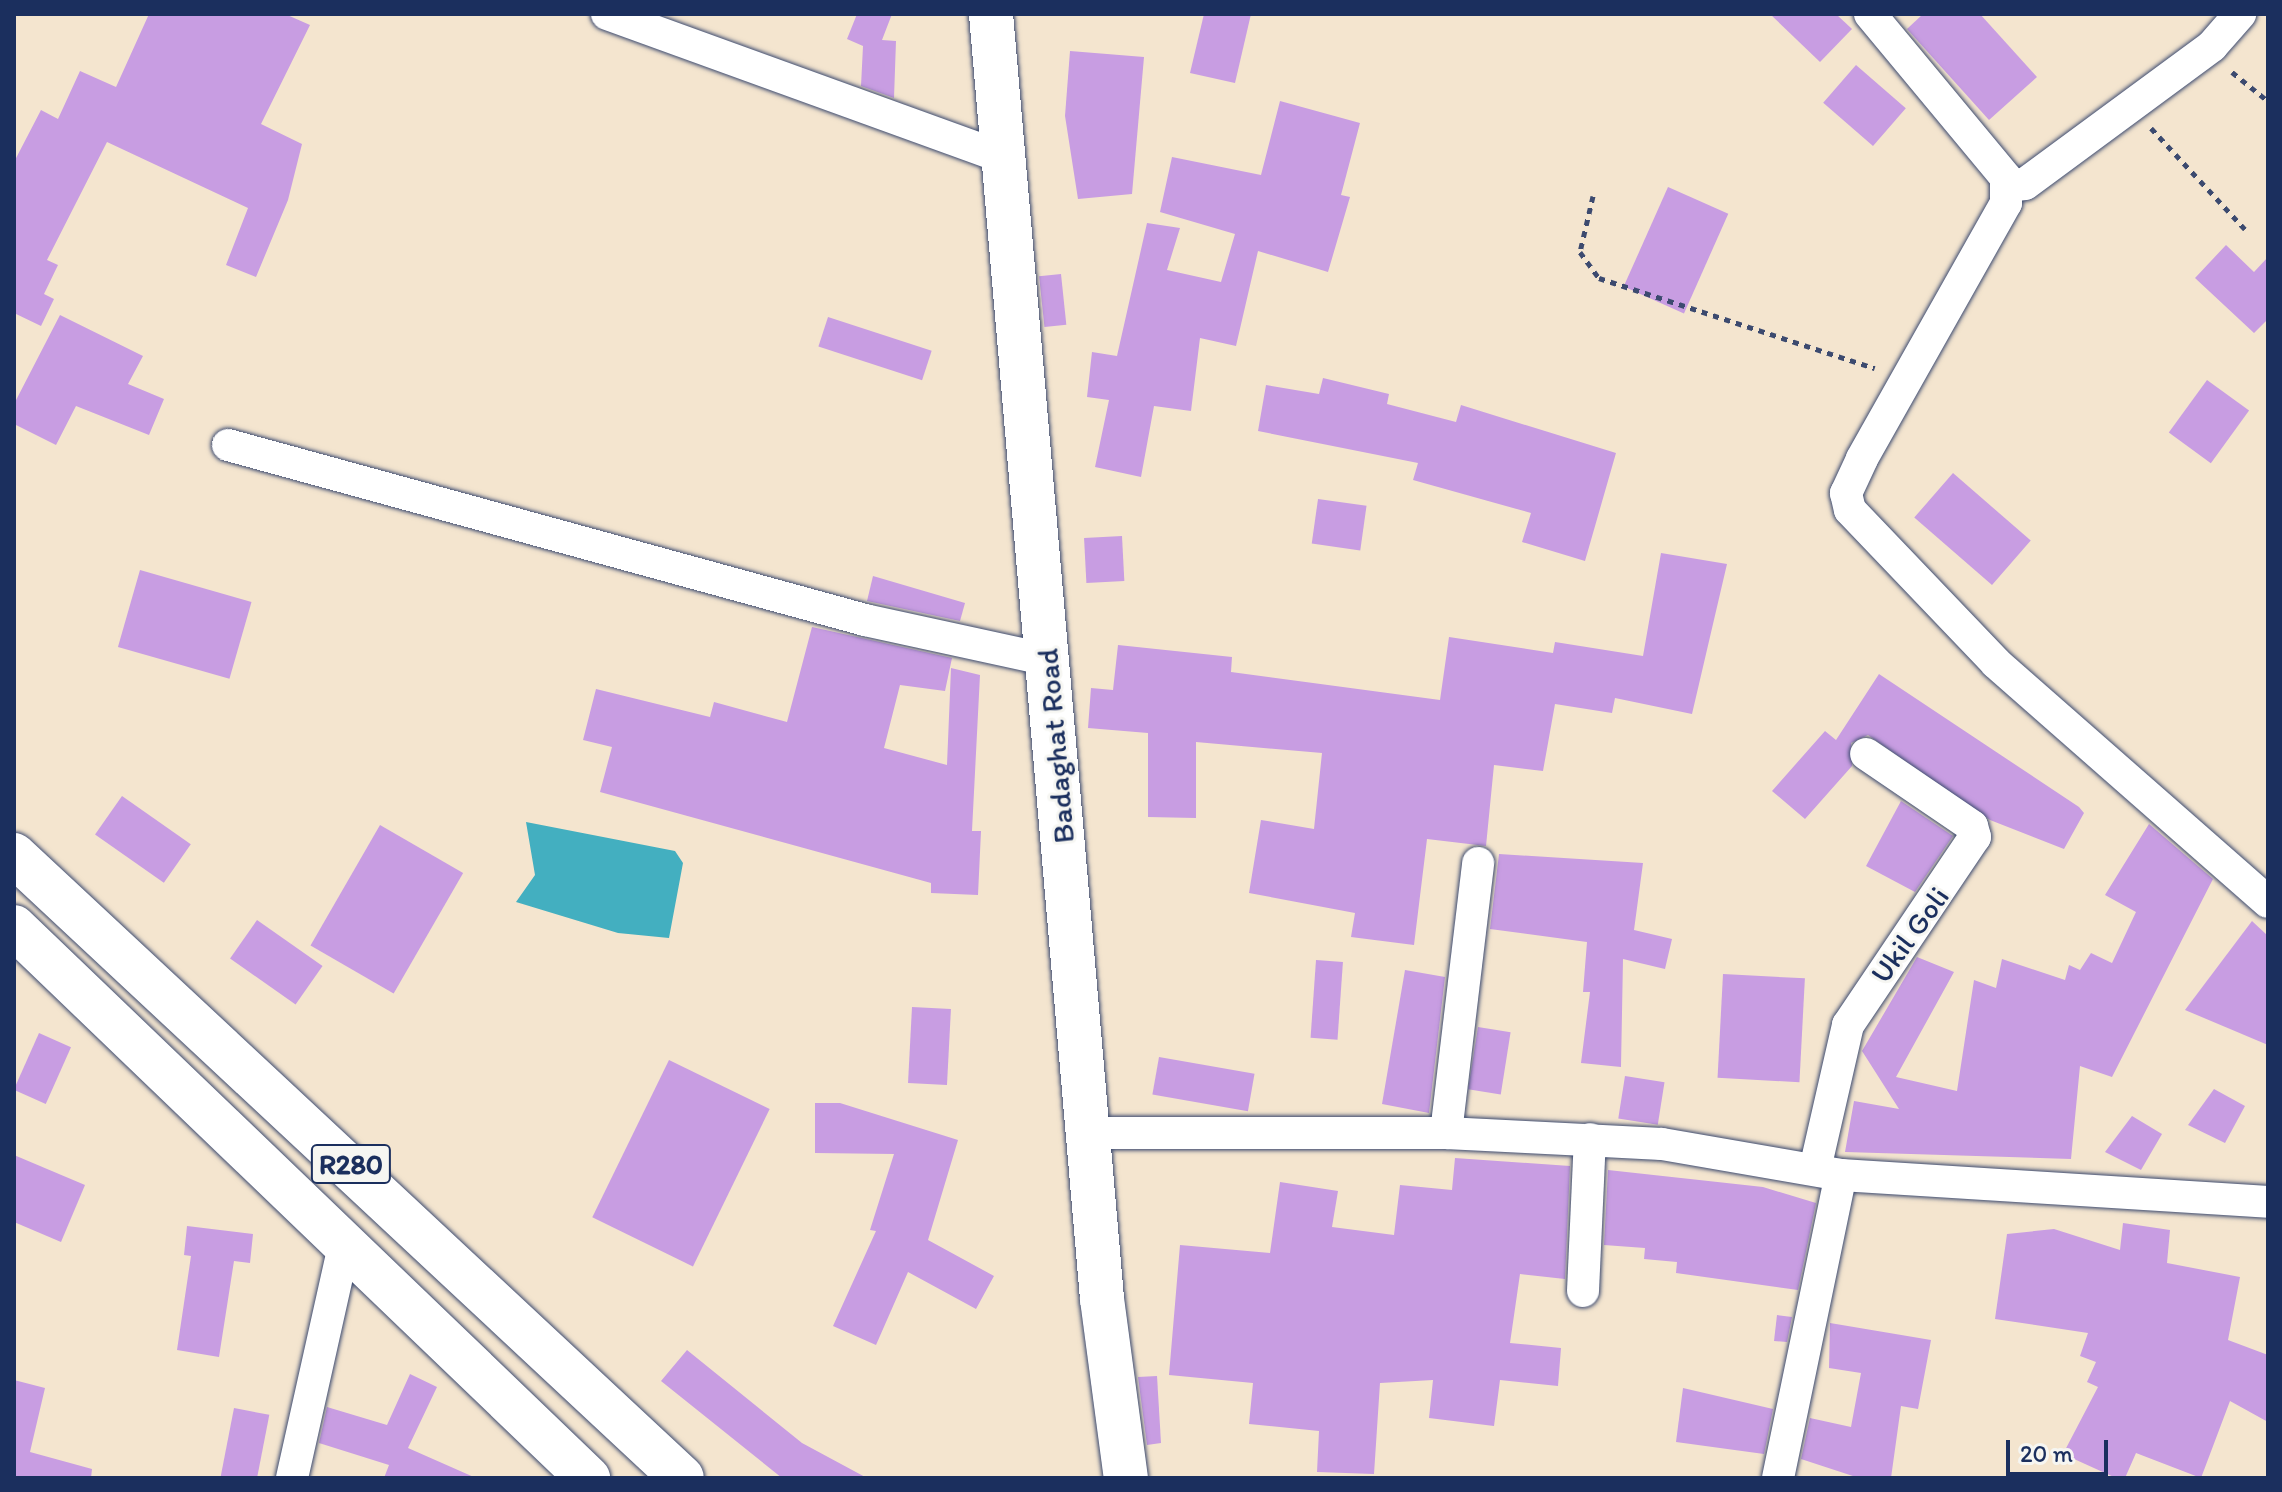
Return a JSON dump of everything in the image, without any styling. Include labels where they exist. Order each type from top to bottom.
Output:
[{"type":"main road","name":"Badaghat Road","points":[[991,14],[1089,1133],[1126,1478]]},
{"type":"main road","name":"R280","points":[[14,855],[682,1478]]},
{"type":"main road","name":"R280","points":[[16,937],[312,1210],[343,1249],[588,1478]]},
{"type":"main road","points":[[550,1441],[594,1394]]},
{"type":"street","points":[[607,14],[1005,158]]},
{"type":"street","points":[[1870,14],[2006,186],[2006,203],[1906,379],[1846,493],[1850,510],[1996,663],[2268,902]]},
{"type":"street","points":[[2006,186],[2025,184],[2130,103],[2212,46],[2240,14]]},
{"type":"street","points":[[228,445],[865,620],[1049,660]]},
{"type":"street","name":"Ukil Goli","points":[[1778,1478],[1828,1172],[1848,1025],[1975,837],[1972,826],[1866,754]]},
{"type":"street","points":[[1446,1133],[1478,863]]},
{"type":"street","points":[[1089,1133],[1446,1133],[1590,1139],[1828,1172],[2268,1202]]},
{"type":"street","points":[[1583,1291],[1590,1139]]},
{"type":"street","points":[[292,1478],[343,1249]]},
{"type":"path","points":[[2212,46],[2238,80],[2268,101]]},
{"type":"path","points":[[2130,103],[2245,229]]},
{"type":"path","points":[[1593,196],[1580,252],[1599,278],[1906,379]]},
{"type":"water","points":[[526,822],[675,851],[683,863],[669,938],[618,933],[516,902],[535,875]]},
{"type":"building","points":[[149,14],[285,14],[310,25],[261,124],[302,144],[288,200],[256,277],[226,265],[248,208],[107,142],[47,260],[58,265],[44,294],[54,299],[41,326],[14,313],[14,162],[41,110],[58,119],[80,71],[116,87]]},
{"type":"building","points":[[857,14],[892,14],[882,40],[896,41],[894,98],[861,86],[863,46],[847,39]]},
{"type":"building","points":[[1204,14],[1251,14],[1235,83],[1190,73]]},
{"type":"building","points":[[1770,14],[1836,14],[1852,29],[1820,62]]},
{"type":"building","points":[[1923,14],[1980,14],[2037,77],[1989,120],[1907,29]]},
{"type":"building","points":[[1070,51],[1144,57],[1132,194],[1078,199],[1065,116]]},
{"type":"building","points":[[1856,65],[1906,108],[1873,146],[1823,103]]},
{"type":"building","points":[[1280,101],[1360,123],[1341,195],[1350,197],[1328,272],[1258,251],[1236,346],[1200,338],[1191,411],[1154,406],[1141,477],[1095,467],[1109,400],[1087,397],[1092,352],[1117,356],[1147,223],[1180,228],[1167,270],[1221,282],[1235,234],[1160,212],[1172,157],[1261,175]]},
{"type":"building","points":[[1668,187],[1728,214],[1684,313],[1624,287]]},
{"type":"building","points":[[2226,245],[2254,272],[2268,257],[2268,319],[2254,333],[2195,278]]},
{"type":"building","points":[[1061,274],[1066,325],[1044,327],[1039,276]]},
{"type":"building","points":[[60,315],[143,356],[128,384],[164,399],[149,435],[76,406],[56,445],[14,424],[14,404]]},
{"type":"building","points":[[828,317],[932,351],[922,380],[818,346]]},
{"type":"building","points":[[1323,378],[1389,394],[1387,404],[1456,422],[1461,405],[1616,453],[1585,561],[1522,542],[1531,513],[1413,480],[1418,463],[1258,431],[1266,385],[1319,394]]},
{"type":"building","points":[[2207,380],[2249,411],[2211,463],[2169,433]]},
{"type":"building","points":[[1953,473],[2031,541],[1992,585],[1914,518]]},
{"type":"building","points":[[1318,499],[1367,506],[1360,550],[1312,544]]},
{"type":"building","points":[[1122,536],[1124,581],[1086,583],[1084,538]]},
{"type":"building","points":[[1661,553],[1727,564],[1692,714],[1615,698],[1612,713],[1555,704],[1543,771],[1494,765],[1486,846],[1427,839],[1414,945],[1351,937],[1355,913],[1249,893],[1261,820],[1314,829],[1322,753],[1196,742],[1196,818],[1148,817],[1148,733],[1088,728],[1091,688],[1113,690],[1118,645],[1232,657],[1231,672],[1440,700],[1449,637],[1553,653],[1555,642],[1643,656]]},
{"type":"building","points":[[140,570],[252,602],[229,679],[118,647]]},
{"type":"building","points":[[873,576],[965,603],[960,621],[867,601]]},
{"type":"building","points":[[812,627],[952,658],[945,691],[900,685],[884,748],[947,765],[951,668],[980,675],[972,831],[981,831],[978,895],[931,893],[931,883],[600,792],[612,747],[583,740],[596,689],[710,717],[714,702],[787,722]]},
{"type":"building","points":[[1879,674],[2079,807],[2084,813],[2064,849],[1990,820],[1868,735],[1851,743],[1852,766],[1805,819],[1772,791],[1825,731],[1836,740]]},
{"type":"building","points":[[122,796],[191,844],[164,883],[95,835]]},
{"type":"building","points":[[1901,801],[1953,836],[1915,892],[1866,866]]},
{"type":"building","points":[[2149,824],[2213,879],[2112,1077],[2080,1066],[2071,1159],[1845,1152],[1854,1101],[1899,1109],[1862,1051],[1917,957],[1954,972],[1896,1077],[1957,1091],[1974,980],[1996,988],[2002,959],[2065,980],[2069,965],[2080,970],[2091,953],[2112,963],[2136,912],[2105,895]]},
{"type":"building","points":[[380,825],[463,873],[394,993],[310,945]]},
{"type":"building","points":[[1499,854],[1643,863],[1634,930],[1672,939],[1665,969],[1623,959],[1621,1067],[1581,1063],[1590,992],[1583,992],[1587,942],[1490,929]]},
{"type":"building","points":[[257,920],[323,966],[296,1004],[230,959]]},
{"type":"building","points":[[2252,921],[2268,936],[2268,1045],[2185,1010]]},
{"type":"building","points":[[1316,960],[1343,962],[1337,1040],[1311,1038]]},
{"type":"building","points":[[1405,970],[1445,977],[1429,1113],[1382,1104]]},
{"type":"building","points":[[1723,974],[1805,978],[1799,1082],[1718,1078]]},
{"type":"building","points":[[912,1007],[951,1009],[947,1085],[908,1083]]},
{"type":"building","points":[[1478,1027],[1511,1032],[1501,1094],[1468,1089]]},
{"type":"building","points":[[39,1033],[71,1047],[46,1104],[14,1090]]},
{"type":"building","points":[[1159,1057],[1255,1074],[1248,1111],[1152,1094]]},
{"type":"building","points":[[669,1060],[770,1109],[693,1266],[592,1217]]},
{"type":"building","points":[[1625,1076],[1665,1082],[1658,1125],[1618,1118]]},
{"type":"building","points":[[2214,1089],[2245,1106],[2225,1143],[2188,1125]]},
{"type":"building","points":[[815,1103],[840,1103],[958,1140],[928,1240],[994,1276],[976,1309],[908,1272],[876,1345],[833,1326],[876,1231],[870,1230],[894,1154],[815,1153]]},
{"type":"building","points":[[2132,1116],[2162,1134],[2141,1170],[2105,1152]]},
{"type":"building","points":[[14,1155],[85,1185],[61,1242],[14,1222]]},
{"type":"building","points":[[1455,1158],[1570,1166],[1565,1279],[1520,1274],[1510,1343],[1561,1348],[1558,1386],[1500,1380],[1494,1426],[1429,1418],[1433,1380],[1380,1383],[1374,1474],[1317,1472],[1319,1431],[1249,1424],[1253,1383],[1169,1375],[1180,1245],[1270,1253],[1280,1182],[1338,1191],[1332,1227],[1394,1235],[1400,1185],[1452,1190]]},
{"type":"building","points":[[1608,1170],[1763,1187],[1816,1203],[1798,1290],[1676,1273],[1677,1262],[1644,1259],[1645,1248],[1604,1245]]},
{"type":"building","points":[[2123,1223],[2170,1230],[2167,1263],[2240,1277],[2228,1340],[2268,1355],[2268,1422],[2230,1401],[2201,1478],[2136,1453],[2125,1478],[2116,1478],[2063,1454],[2098,1387],[2087,1382],[2096,1362],[2080,1356],[2088,1333],[1995,1319],[2007,1234],[2054,1229],[2120,1250]]},
{"type":"building","points":[[187,1226],[253,1234],[250,1263],[234,1261],[219,1357],[177,1350],[191,1256],[184,1255]]},
{"type":"building","points":[[1777,1315],[1792,1317],[1787,1342],[1774,1341]]},
{"type":"building","points":[[1830,1323],[1931,1340],[1918,1409],[1901,1406],[1891,1478],[1859,1478],[1801,1459],[1810,1418],[1851,1427],[1861,1373],[1829,1368]]},
{"type":"building","points":[[687,1350],[802,1443],[867,1478],[782,1478],[661,1381]]},
{"type":"building","points":[[410,1374],[437,1387],[408,1448],[476,1478],[384,1478],[389,1465],[319,1443],[327,1407],[387,1425]]},
{"type":"building","points":[[1157,1376],[1161,1443],[1147,1445],[1138,1377]]},
{"type":"building","points":[[14,1380],[45,1388],[30,1452],[92,1469],[91,1478],[14,1478]]},
{"type":"building","points":[[1683,1388],[1773,1409],[1764,1454],[1676,1442]]},
{"type":"building","points":[[234,1408],[269,1415],[257,1478],[220,1478]]}]
